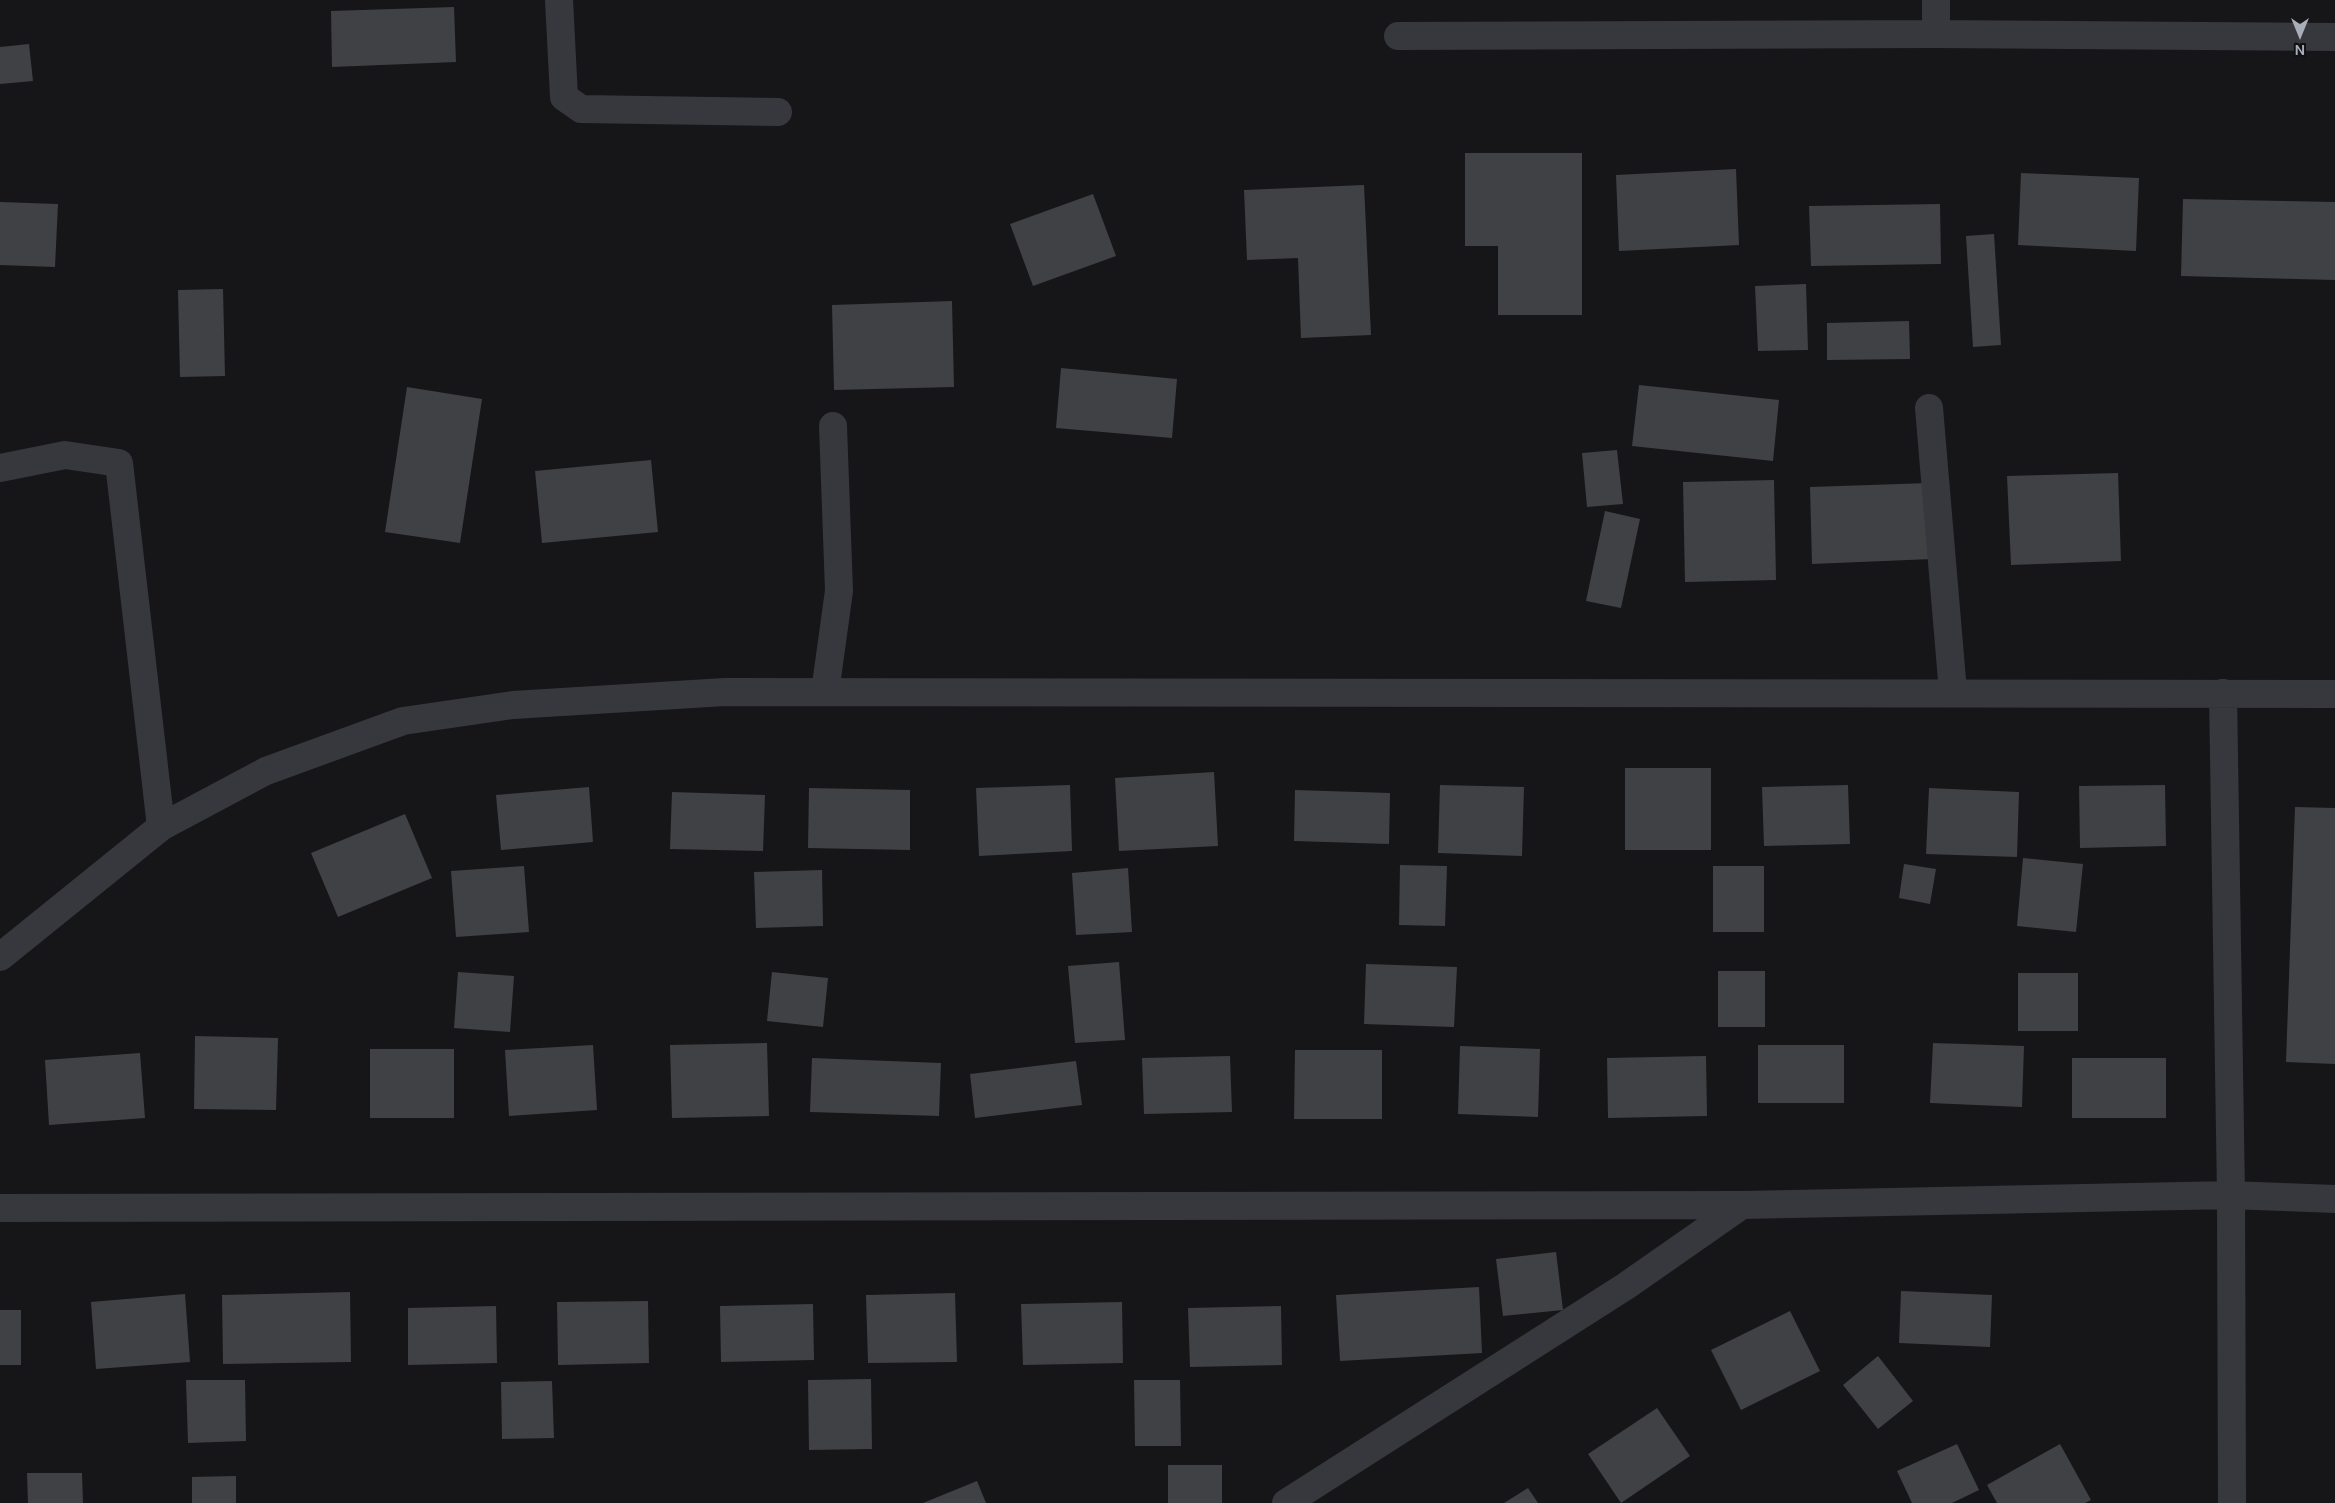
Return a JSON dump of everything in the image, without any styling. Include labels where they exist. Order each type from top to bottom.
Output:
[{"type":"street","points":[[559,0],[564,97],[581,109],[778,112]]},
{"type":"street","points":[[1936,0],[1936,34]]},
{"type":"street","points":[[1398,36],[1936,34],[2335,37]]},
{"type":"street","points":[[1929,408],[1953,692]]},
{"type":"street","points":[[825,692],[838,591],[833,426]]},
{"type":"street","points":[[0,468],[65,455],[119,463],[161,827]]},
{"type":"street","points":[[0,957],[161,827],[266,771],[403,721],[513,705],[725,692],[1953,692],[2335,694]]},
{"type":"street","points":[[2223,693],[2231,1196],[2232,1503]]},
{"type":"street","points":[[0,1208],[1742,1205],[2231,1196],[2335,1199]]},
{"type":"street","points":[[1286,1503],[1626,1286],[1742,1205]]},
{"type":"building","points":[[454,7],[456,62],[332,67],[331,11]]},
{"type":"building","points":[[29,44],[33,81],[0,84],[0,47]]},
{"type":"building","points":[[1465,153],[1582,153],[1582,315],[1498,315],[1498,246],[1465,246]]},
{"type":"building","points":[[1736,169],[1739,245],[1619,251],[1616,175]]},
{"type":"building","points":[[2021,173],[2139,178],[2136,251],[2018,245]]},
{"type":"building","points":[[1364,185],[1371,335],[1301,338],[1298,258],[1247,260],[1244,190]]},
{"type":"building","points":[[1093,194],[1116,256],[1033,286],[1010,224]]},
{"type":"building","points":[[2183,199],[2335,202],[2335,280],[2181,276]]},
{"type":"building","points":[[0,202],[58,204],[55,267],[0,265]]},
{"type":"building","points":[[1940,204],[1941,264],[1811,266],[1809,206]]},
{"type":"building","points":[[1994,234],[2001,345],[1973,347],[1966,236]]},
{"type":"building","points":[[1806,284],[1808,350],[1758,351],[1755,286]]},
{"type":"building","points":[[223,289],[225,376],[180,377],[178,290]]},
{"type":"building","points":[[952,301],[954,387],[834,390],[832,305]]},
{"type":"building","points":[[1909,321],[1910,359],[1827,360],[1827,323]]},
{"type":"building","points":[[1061,368],[1177,379],[1172,438],[1056,428]]},
{"type":"building","points":[[1639,385],[1779,400],[1773,461],[1632,446]]},
{"type":"building","points":[[407,387],[482,399],[460,543],[385,532]]},
{"type":"building","points":[[1617,450],[1623,504],[1587,507],[1582,453]]},
{"type":"building","points":[[651,460],[658,532],[542,543],[535,471]]},
{"type":"building","points":[[2118,473],[2121,561],[2011,565],[2007,476]]},
{"type":"building","points":[[1774,480],[1776,580],[1685,582],[1683,482]]},
{"type":"building","points":[[1930,483],[1932,559],[1812,564],[1810,487]]},
{"type":"building","points":[[1605,511],[1640,519],[1621,608],[1586,601]]},
{"type":"building","points":[[1625,768],[1711,768],[1711,850],[1625,850]]},
{"type":"building","points":[[1214,772],[1218,846],[1119,851],[1115,778]]},
{"type":"building","points":[[1070,785],[1072,851],[979,856],[976,788]]},
{"type":"building","points":[[1440,785],[1524,787],[1522,856],[1438,853]]},
{"type":"building","points":[[1848,785],[1850,844],[1764,846],[1762,787]]},
{"type":"building","points":[[2165,785],[2166,846],[2080,848],[2079,786]]},
{"type":"building","points":[[589,787],[593,842],[501,850],[496,795]]},
{"type":"building","points":[[809,788],[910,790],[910,850],[808,848]]},
{"type":"building","points":[[1929,788],[2019,792],[2017,857],[1926,854]]},
{"type":"building","points":[[1295,790],[1390,793],[1389,844],[1294,841]]},
{"type":"building","points":[[672,792],[765,795],[763,851],[670,849]]},
{"type":"building","points":[[2295,807],[2335,808],[2335,1064],[2286,1062]]},
{"type":"building","points":[[405,814],[432,878],[338,917],[311,853]]},
{"type":"building","points":[[2023,858],[2083,864],[2076,932],[2017,926]]},
{"type":"building","points":[[1904,864],[1936,869],[1930,904],[1899,898]]},
{"type":"building","points":[[1400,865],[1447,866],[1445,926],[1399,925]]},
{"type":"building","points":[[524,866],[529,932],[456,937],[451,871]]},
{"type":"building","points":[[1713,866],[1764,866],[1764,932],[1713,932]]},
{"type":"building","points":[[1128,868],[1132,932],[1076,935],[1072,873]]},
{"type":"building","points":[[822,870],[823,926],[756,928],[754,872]]},
{"type":"building","points":[[1119,962],[1125,1040],[1075,1043],[1068,966]]},
{"type":"building","points":[[1366,964],[1457,967],[1454,1027],[1364,1024]]},
{"type":"building","points":[[1718,971],[1765,971],[1765,1027],[1718,1027]]},
{"type":"building","points":[[458,972],[514,976],[510,1032],[454,1028]]},
{"type":"building","points":[[772,972],[828,978],[823,1027],[767,1021]]},
{"type":"building","points":[[2018,973],[2078,973],[2078,1031],[2018,1031]]},
{"type":"building","points":[[195,1036],[278,1038],[276,1110],[194,1109]]},
{"type":"building","points":[[767,1043],[769,1116],[672,1118],[670,1045]]},
{"type":"building","points":[[1933,1043],[2024,1046],[2022,1107],[1930,1103]]},
{"type":"building","points":[[593,1045],[597,1110],[509,1116],[505,1050]]},
{"type":"building","points":[[1758,1045],[1844,1045],[1844,1103],[1758,1103]]},
{"type":"building","points":[[1460,1046],[1540,1049],[1538,1117],[1458,1114]]},
{"type":"building","points":[[370,1049],[454,1049],[454,1118],[370,1118]]},
{"type":"building","points":[[1295,1050],[1382,1050],[1382,1119],[1294,1119]]},
{"type":"building","points":[[140,1053],[145,1118],[49,1125],[45,1060]]},
{"type":"building","points":[[1230,1056],[1232,1112],[1144,1114],[1142,1058]]},
{"type":"building","points":[[1706,1056],[1707,1116],[1608,1118],[1607,1058]]},
{"type":"building","points":[[812,1058],[941,1063],[939,1116],[810,1112]]},
{"type":"building","points":[[2072,1058],[2166,1058],[2166,1118],[2072,1118]]},
{"type":"building","points":[[1076,1061],[1082,1105],[975,1118],[970,1074]]},
{"type":"building","points":[[1556,1252],[1563,1310],[1503,1316],[1496,1259]]},
{"type":"building","points":[[1479,1287],[1482,1353],[1340,1361],[1336,1295]]},
{"type":"building","points":[[1901,1291],[1992,1295],[1990,1347],[1899,1343]]},
{"type":"building","points":[[350,1292],[351,1362],[223,1364],[222,1295]]},
{"type":"building","points":[[955,1293],[957,1362],[868,1363],[866,1295]]},
{"type":"building","points":[[185,1294],[190,1362],[96,1369],[91,1302]]},
{"type":"building","points":[[648,1301],[649,1363],[558,1365],[557,1302]]},
{"type":"building","points":[[1122,1302],[1123,1363],[1023,1365],[1021,1304]]},
{"type":"building","points":[[813,1304],[814,1360],[721,1362],[720,1306]]},
{"type":"building","points":[[496,1306],[497,1363],[408,1365],[408,1308]]},
{"type":"building","points":[[1281,1306],[1282,1365],[1190,1367],[1188,1308]]},
{"type":"building","points":[[0,1310],[21,1310],[21,1365],[0,1365]]},
{"type":"building","points":[[1790,1311],[1820,1371],[1741,1410],[1711,1350]]},
{"type":"building","points":[[1878,1356],[1913,1401],[1878,1429],[1843,1385]]},
{"type":"building","points":[[871,1379],[872,1449],[809,1450],[808,1380]]},
{"type":"building","points":[[186,1380],[245,1380],[246,1441],[188,1443]]},
{"type":"building","points":[[1134,1380],[1180,1380],[1181,1446],[1135,1446]]},
{"type":"building","points":[[552,1381],[554,1438],[502,1439],[501,1382]]},
{"type":"building","points":[[1657,1408],[1690,1456],[1621,1503],[1588,1454]]},
{"type":"building","points":[[1957,1444],[1979,1490],[1952,1503],[1912,1503],[1897,1471]]},
{"type":"building","points":[[2060,1444],[2091,1500],[2085,1503],[1997,1503],[1987,1485]]},
{"type":"building","points":[[1168,1465],[1222,1465],[1222,1503],[1168,1503]]},
{"type":"building","points":[[27,1473],[82,1473],[83,1503],[28,1503]]},
{"type":"building","points":[[236,1476],[236,1503],[192,1503],[192,1477]]},
{"type":"building","points":[[977,1481],[986,1503],[923,1503]]},
{"type":"building","points":[[1528,1488],[1538,1503],[1504,1503]]}]
